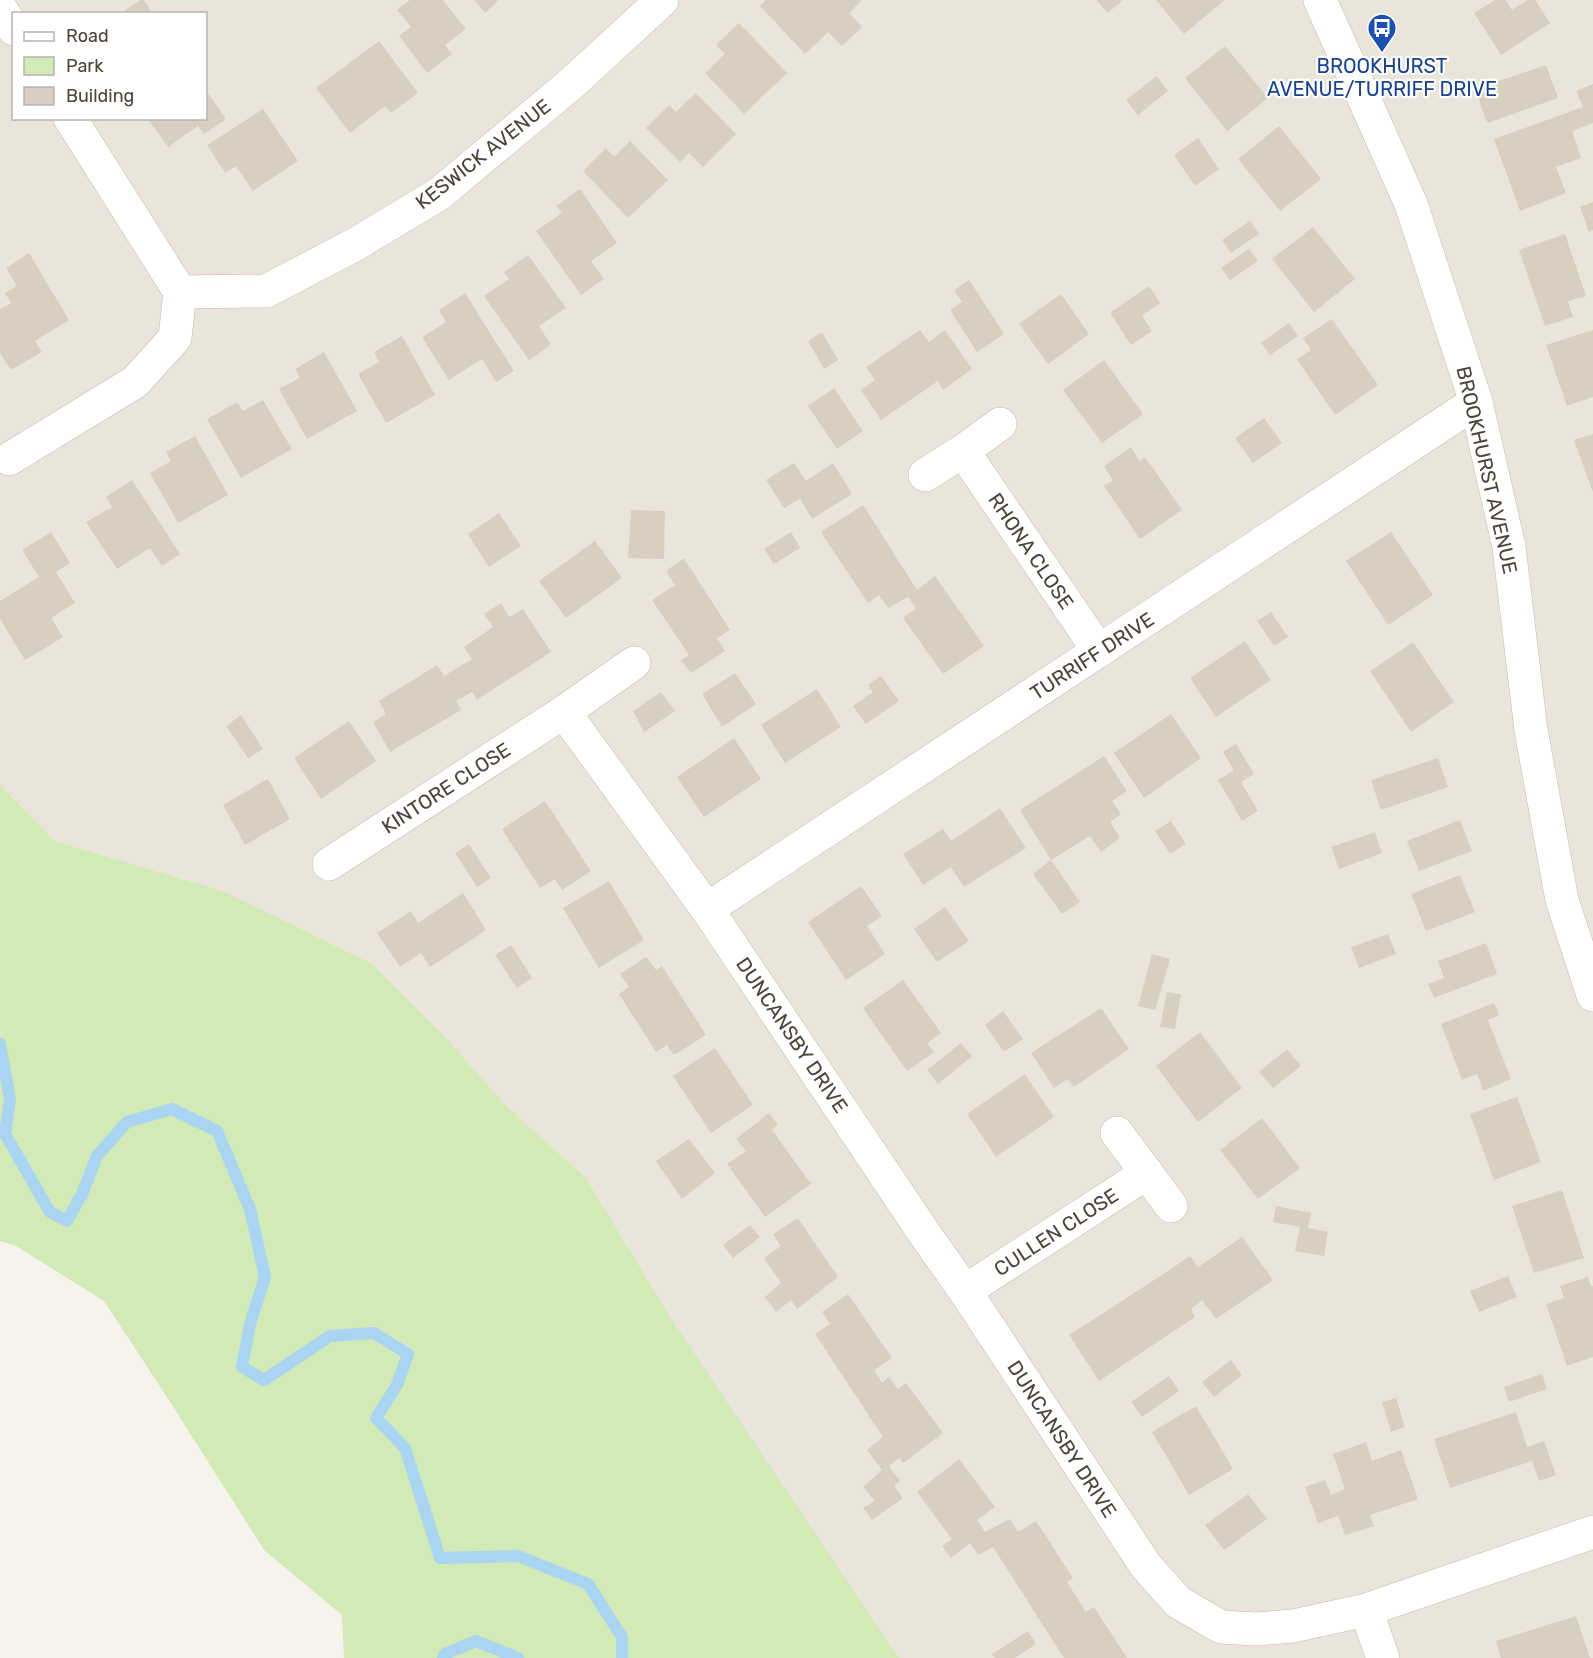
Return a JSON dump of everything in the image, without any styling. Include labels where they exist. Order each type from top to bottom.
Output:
[{"type":"street","name":"KESWICK AVENUE","points":[[180,292],[266,291],[356,244],[430,200],[572,83],[662,0]]},
{"type":"street","name":"BROOKHURST AVENUE","points":[[1320,0],[1412,204],[1476,402],[1509,547],[1531,730],[1562,900],[1593,995]]},
{"type":"street","points":[[0,8],[12,26]]},
{"type":"street","points":[[9,459],[135,382],[175,338],[180,292],[71,120]]},
{"type":"street","name":"TURRIFF DRIVE","points":[[707,909],[1476,402]]},
{"type":"street","points":[[925,475],[1000,424]]},
{"type":"street","name":"RHONA CLOSE","points":[[963,451],[1099,651]]},
{"type":"street","name":"KINTORE CLOSE","points":[[329,864],[564,712],[634,663]]},
{"type":"street","points":[[564,712],[707,909]]},
{"type":"street","name":"DUNCANSBY DRIVE","points":[[707,909],[965,1291],[1146,1566],[1178,1602],[1221,1627],[1256,1629],[1293,1626],[1366,1610],[1593,1532]]},
{"type":"street","points":[[1117,1133],[1171,1206]]},
{"type":"street","name":"CULLEN CLOSE","points":[[965,1291],[1147,1173]]},
{"type":"street","points":[[1366,1610],[1383,1658]]},
{"type":"shaded area","points":[[0,0],[1593,0],[1593,1658],[899,1658],[669,1315],[586,1178],[507,1106],[445,1037],[371,963],[223,891],[55,841],[0,785]]},
{"type":"green space","points":[[0,785],[55,841],[223,891],[371,963],[445,1037],[507,1106],[586,1178],[669,1315],[899,1658],[344,1658],[342,1615],[264,1550],[104,1301],[16,1246],[0,1241]]},
{"type":"building","points":[[140,0],[144,0],[152,12],[123,12]]},
{"type":"building","points":[[410,0],[443,0],[466,29],[445,45],[452,54],[427,73],[399,36],[411,27],[397,10]]},
{"type":"building","points":[[474,0],[499,0],[485,13]]},
{"type":"building","points":[[766,0],[862,0],[849,13],[862,27],[842,46],[828,32],[805,54],[760,6]]},
{"type":"building","points":[[1096,0],[1123,0],[1108,13]]},
{"type":"building","points":[[1156,0],[1223,0],[1224,1],[1184,34]]},
{"type":"building","points":[[1495,0],[1506,0],[1512,10],[1528,0],[1535,0],[1550,23],[1501,55],[1474,13]]},
{"type":"building","points":[[739,23],[787,73],[744,114],[705,73],[725,54],[716,45]]},
{"type":"building","points":[[379,41],[418,93],[391,113],[385,106],[350,133],[316,88]]},
{"type":"building","points":[[1225,46],[1268,98],[1227,131],[1185,78]]},
{"type":"building","points":[[1546,65],[1558,98],[1487,123],[1475,89]]},
{"type":"building","points":[[1157,76],[1168,91],[1138,115],[1126,100]]},
{"type":"building","points":[[1593,84],[1593,123],[1572,131],[1581,158],[1556,167],[1566,193],[1520,211],[1494,139],[1583,107],[1576,91]]},
{"type":"building","points":[[207,91],[226,119],[204,134],[198,126],[168,147],[148,120],[207,120]]},
{"type":"building","points":[[696,93],[736,134],[703,167],[689,153],[680,162],[646,128],[669,105],[676,112]]},
{"type":"building","points":[[263,109],[298,161],[253,191],[236,166],[225,173],[207,145]]},
{"type":"building","points":[[1279,126],[1321,179],[1280,211],[1238,159]]},
{"type":"building","points":[[1198,138],[1219,169],[1195,186],[1174,155]]},
{"type":"building","points":[[630,141],[668,180],[628,218],[583,171],[606,148],[614,157]]},
{"type":"building","points":[[580,189],[617,243],[591,261],[604,279],[581,295],[536,231],[562,213],[556,206]]},
{"type":"building","points":[[1593,202],[1593,230],[1589,232],[1580,207]]},
{"type":"building","points":[[1250,221],[1259,234],[1231,253],[1222,240]]},
{"type":"building","points":[[1313,227],[1355,279],[1314,312],[1272,259]]},
{"type":"building","points":[[1565,234],[1586,296],[1568,301],[1573,317],[1545,326],[1519,250]]},
{"type":"building","points":[[1249,249],[1258,261],[1230,280],[1221,268]]},
{"type":"building","points":[[29,253],[69,320],[35,341],[42,352],[11,370],[0,353],[0,309],[11,303],[5,293],[17,286],[6,268]]},
{"type":"building","points":[[528,255],[566,308],[539,326],[551,345],[529,360],[484,296],[509,279],[504,272]]},
{"type":"building","points":[[969,280],[1004,334],[977,352],[950,310],[962,302],[954,290]]},
{"type":"building","points":[[1149,286],[1160,303],[1142,316],[1152,331],[1131,345],[1110,313]]},
{"type":"building","points":[[465,293],[514,371],[496,382],[482,359],[449,380],[422,337],[446,322],[439,310]]},
{"type":"building","points":[[1061,294],[1089,334],[1048,364],[1019,324]]},
{"type":"building","points":[[1332,319],[1378,385],[1335,415],[1297,359],[1311,350],[1303,338]]},
{"type":"building","points":[[1289,323],[1298,336],[1270,355],[1261,343]]},
{"type":"building","points":[[920,330],[929,342],[945,330],[972,369],[943,390],[938,381],[881,420],[861,390],[875,380],[866,367]]},
{"type":"building","points":[[1593,330],[1593,397],[1567,406],[1546,345]]},
{"type":"building","points":[[822,332],[838,360],[824,369],[808,341]]},
{"type":"building","points":[[402,336],[435,395],[386,423],[358,374],[379,362],[374,352]]},
{"type":"building","points":[[324,352],[357,411],[307,439],[279,389],[300,378],[295,369]]},
{"type":"building","points":[[1104,360],[1143,414],[1102,443],[1063,390]]},
{"type":"building","points":[[834,388],[863,431],[837,449],[808,406]]},
{"type":"building","points":[[263,400],[292,449],[241,478],[207,419],[237,402],[243,411]]},
{"type":"building","points":[[1264,418],[1282,443],[1253,463],[1235,438]]},
{"type":"building","points":[[1593,434],[1593,492],[1574,440]]},
{"type":"building","points":[[195,436],[228,495],[178,523],[150,473],[171,461],[166,452]]},
{"type":"building","points":[[1131,447],[1140,461],[1145,457],[1182,510],[1140,539],[1104,486],[1113,480],[1104,466]]},
{"type":"building","points":[[794,463],[806,481],[833,463],[852,494],[812,519],[800,499],[784,508],[766,480]]},
{"type":"building","points":[[132,480],[180,554],[162,566],[150,548],[117,569],[86,522],[112,507],[106,497]]},
{"type":"building","points":[[863,505],[917,590],[935,576],[984,646],[943,674],[903,618],[916,608],[908,597],[888,608],[879,595],[868,603],[821,532]]},
{"type":"building","points":[[631,510],[665,511],[664,559],[628,558]]},
{"type":"building","points":[[499,513],[521,546],[489,567],[468,534]]},
{"type":"building","points":[[51,532],[70,563],[56,572],[75,603],[51,618],[63,637],[25,660],[0,619],[0,601],[39,577],[22,550]]},
{"type":"building","points":[[791,532],[800,548],[774,564],[764,549]]},
{"type":"building","points":[[1391,532],[1433,595],[1388,625],[1346,561]]},
{"type":"building","points":[[595,541],[622,578],[566,618],[539,581]]},
{"type":"building","points":[[684,558],[730,630],[717,638],[725,651],[691,673],[681,660],[689,655],[652,600],[675,585],[666,571]]},
{"type":"building","points":[[501,603],[509,617],[523,609],[551,652],[477,700],[472,692],[456,701],[461,710],[390,752],[373,722],[386,714],[379,701],[437,665],[444,676],[472,659],[464,647],[493,627],[484,614]]},
{"type":"building","points":[[1271,612],[1288,637],[1274,646],[1257,621]]},
{"type":"building","points":[[1245,641],[1271,680],[1216,717],[1190,678]]},
{"type":"building","points":[[1413,642],[1454,702],[1411,732],[1370,671]]},
{"type":"building","points":[[735,673],[756,704],[722,727],[702,694]]},
{"type":"building","points":[[881,676],[899,701],[866,724],[853,706],[873,692],[868,685]]},
{"type":"building","points":[[817,689],[841,727],[785,763],[761,725]]},
{"type":"building","points":[[661,692],[675,711],[644,732],[633,711]]},
{"type":"building","points":[[1171,714],[1201,758],[1144,798],[1114,753]]},
{"type":"building","points":[[241,715],[263,749],[248,758],[226,726]]},
{"type":"building","points":[[349,721],[376,761],[321,799],[294,758]]},
{"type":"building","points":[[734,738],[761,779],[704,817],[677,777]]},
{"type":"building","points":[[1236,744],[1254,774],[1241,782],[1258,811],[1242,821],[1218,780],[1234,770],[1223,752]]},
{"type":"building","points":[[1104,756],[1127,791],[1112,801],[1121,814],[1110,822],[1120,838],[1101,852],[1090,836],[1051,860],[1020,810]]},
{"type":"building","points":[[1438,758],[1448,787],[1381,810],[1371,780]]},
{"type":"building","points":[[268,779],[290,819],[245,845],[223,805]]},
{"type":"building","points":[[545,801],[591,871],[562,890],[555,879],[540,888],[502,829]]},
{"type":"building","points":[[1000,808],[1026,848],[964,887],[951,867],[923,885],[903,854],[943,829],[951,841]]},
{"type":"building","points":[[1460,820],[1472,851],[1419,871],[1407,841]]},
{"type":"building","points":[[1171,821],[1186,844],[1170,854],[1155,831]]},
{"type":"building","points":[[1375,832],[1382,853],[1339,869],[1331,847]]},
{"type":"building","points":[[469,844],[491,878],[477,887],[455,853]]},
{"type":"building","points":[[1051,860],[1080,902],[1062,914],[1033,874]]},
{"type":"building","points":[[1460,875],[1475,912],[1426,931],[1411,894]]},
{"type":"building","points":[[609,881],[644,940],[599,968],[563,908]]},
{"type":"building","points":[[861,886],[882,916],[867,926],[885,954],[846,980],[808,922]]},
{"type":"building","points":[[463,893],[486,930],[430,967],[421,953],[400,967],[377,933],[411,911],[418,923]]},
{"type":"building","points":[[945,907],[969,941],[937,962],[914,929]]},
{"type":"building","points":[[1388,934],[1396,954],[1359,968],[1351,947]]},
{"type":"building","points":[[1486,943],[1497,974],[1434,998],[1428,984],[1444,978],[1438,961]]},
{"type":"building","points":[[511,945],[532,978],[517,988],[495,955]]},
{"type":"building","points":[[1152,954],[1170,959],[1155,1010],[1138,1006]]},
{"type":"building","points":[[646,957],[656,970],[662,966],[706,1035],[674,1055],[667,1045],[656,1052],[619,994],[629,987],[620,974]]},
{"type":"building","points":[[903,980],[941,1033],[927,1043],[934,1052],[907,1071],[863,1008]]},
{"type":"building","points":[[1167,992],[1181,994],[1175,1029],[1160,1027]]},
{"type":"building","points":[[1494,1003],[1499,1015],[1488,1020],[1511,1079],[1483,1091],[1477,1074],[1462,1080],[1441,1024]]},
{"type":"building","points":[[1101,1008],[1129,1049],[1074,1087],[1068,1079],[1054,1088],[1031,1053]]},
{"type":"building","points":[[1003,1011],[1023,1039],[1004,1052],[985,1025]]},
{"type":"building","points":[[1200,1032],[1242,1088],[1198,1122],[1156,1066]]},
{"type":"building","points":[[961,1043],[972,1056],[938,1084],[927,1070]]},
{"type":"building","points":[[715,1048],[753,1105],[711,1133],[673,1076]]},
{"type":"building","points":[[1287,1049],[1301,1066],[1273,1088],[1259,1072]]},
{"type":"building","points":[[1025,1074],[1054,1117],[996,1157],[967,1114]]},
{"type":"building","points":[[1517,1097],[1541,1162],[1494,1180],[1470,1114]]},
{"type":"building","points":[[769,1113],[778,1125],[772,1130],[811,1184],[765,1217],[727,1164],[746,1151],[736,1139]]},
{"type":"building","points":[[1262,1118],[1300,1168],[1258,1199],[1220,1150]]},
{"type":"building","points":[[689,1139],[715,1173],[682,1199],[656,1161]]},
{"type":"building","points":[[1562,1190],[1584,1258],[1534,1273],[1512,1206]]},
{"type":"building","points":[[1276,1206],[1311,1213],[1308,1228],[1328,1232],[1324,1256],[1295,1251],[1300,1227],[1273,1222]]},
{"type":"building","points":[[798,1218],[838,1277],[797,1309],[791,1300],[776,1312],[765,1297],[781,1283],[764,1258],[781,1246],[773,1234]]},
{"type":"building","points":[[750,1225],[760,1237],[733,1258],[723,1245]]},
{"type":"building","points":[[1242,1237],[1273,1280],[1216,1319],[1202,1300],[1191,1309],[1195,1317],[1099,1381],[1069,1335],[1190,1256],[1198,1267]]},
{"type":"building","points":[[1508,1276],[1517,1297],[1479,1312],[1470,1291]]},
{"type":"building","points":[[1588,1277],[1593,1286],[1593,1357],[1567,1366],[1546,1304],[1564,1298],[1560,1286]]},
{"type":"building","points":[[848,1294],[892,1358],[874,1370],[882,1383],[889,1377],[898,1389],[906,1383],[943,1433],[903,1463],[899,1458],[889,1466],[900,1481],[894,1486],[903,1498],[872,1520],[863,1508],[875,1501],[863,1487],[882,1470],[867,1450],[883,1437],[815,1334],[830,1324],[822,1312]]},
{"type":"building","points":[[1231,1360],[1242,1375],[1214,1397],[1202,1382]]},
{"type":"building","points":[[1542,1374],[1547,1389],[1509,1402],[1504,1387]]},
{"type":"building","points":[[1169,1376],[1179,1391],[1142,1417],[1131,1402]]},
{"type":"building","points":[[1396,1398],[1405,1427],[1391,1432],[1382,1402]]},
{"type":"building","points":[[1196,1406],[1233,1469],[1189,1495],[1152,1432]]},
{"type":"building","points":[[1516,1412],[1527,1447],[1544,1441],[1556,1475],[1539,1481],[1532,1461],[1450,1488],[1434,1439]]},
{"type":"building","points":[[1366,1442],[1372,1461],[1401,1450],[1418,1499],[1370,1515],[1374,1526],[1345,1535],[1338,1516],[1318,1523],[1305,1487],[1325,1480],[1331,1495],[1345,1489],[1333,1454]]},
{"type":"building","points":[[959,1459],[995,1507],[977,1520],[985,1532],[1010,1519],[1018,1532],[1036,1521],[1073,1578],[1067,1582],[1086,1612],[1094,1607],[1127,1658],[1064,1658],[993,1547],[978,1555],[970,1543],[951,1558],[942,1546],[952,1539],[917,1492]]},
{"type":"building","points":[[1248,1494],[1267,1519],[1224,1550],[1205,1525]]},
{"type":"building","points":[[1576,1616],[1590,1658],[1501,1658],[1496,1641]]},
{"type":"building","points":[[1028,1631],[1036,1644],[1015,1658],[995,1658],[992,1654]]},
{"type":"waterway","points":[[0,1044],[10,1099],[5,1134],[50,1212],[67,1221],[83,1192],[97,1156],[127,1122],[172,1109],[217,1131],[250,1209],[265,1277],[250,1324],[242,1367],[264,1380],[330,1336],[374,1333],[408,1354],[397,1385],[376,1418],[405,1448],[440,1558],[518,1556],[588,1584],[622,1637],[622,1658]]},
{"type":"waterway","points":[[443,1658],[445,1654],[476,1641],[518,1658]]},
{"type":"place","name":"BROOKHURST AVENUE/TURRIFF DRIVE","points":[[1382,54]]}]
